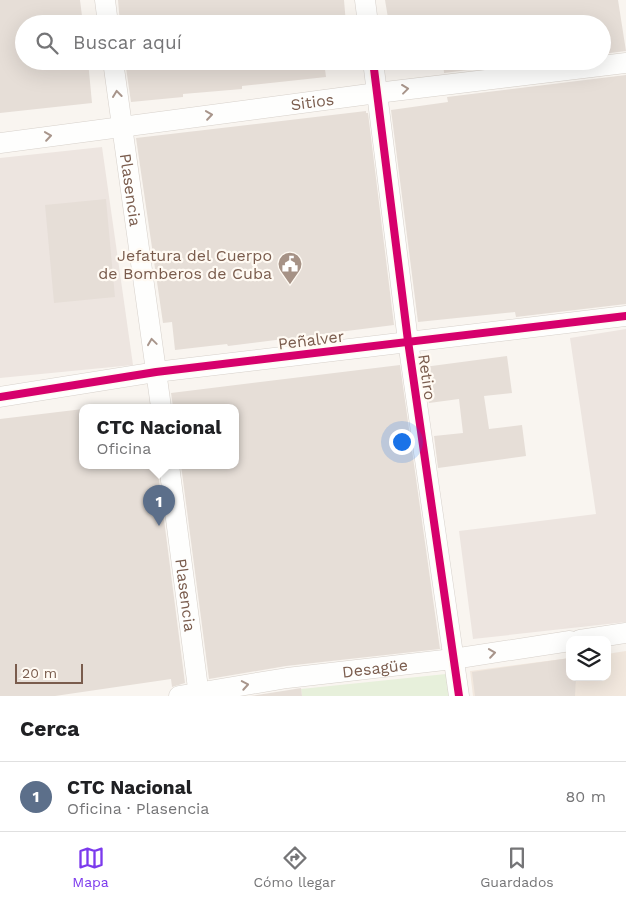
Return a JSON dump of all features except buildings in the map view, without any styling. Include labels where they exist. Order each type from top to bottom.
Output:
[{"type":"street","points":[[105,0],[107,15]]},
{"type":"street","points":[[365,0],[367,15]]},
{"type":"street","name":"Sitios","points":[[611,65],[626,63]]},
{"type":"street","name":"Plasencia","points":[[114,70],[161,404]]},
{"type":"street","name":"Retiro","points":[[374,70],[408,341],[459,696]]},
{"type":"street","name":"Sitios","points":[[0,143],[377,93],[568,70]]},
{"type":"street","name":"Peñalver","points":[[0,397],[156,372],[626,316]]},
{"type":"street","name":"Plasencia","points":[[168,469],[192,695]]},
{"type":"street","points":[[606,636],[626,633]]},
{"type":"street","name":"Desagüe","points":[[192,695],[287,678],[453,659],[566,642]]},
{"type":"shaded area","points":[[102,147],[133,365],[0,378],[0,158]]},
{"type":"shaded area","points":[[626,329],[626,622],[473,639],[459,531],[596,514],[570,338]]},
{"type":"shaded area","points":[[626,651],[626,696],[473,696],[470,671],[566,659],[566,681],[611,681],[611,653]]},
{"type":"green space","points":[[446,674],[449,696],[302,696],[301,689]]},
{"type":"cycle path","points":[[374,70],[408,341],[459,696]]},
{"type":"cycle path","points":[[0,397],[156,372],[626,316]]},
{"type":"place","name":"Jefatura del Cuerpo de Bomberos de Cuba","points":[[290,285]]},
{"type":"place","name":"CTC Nacional","points":[[159,526]]}]
